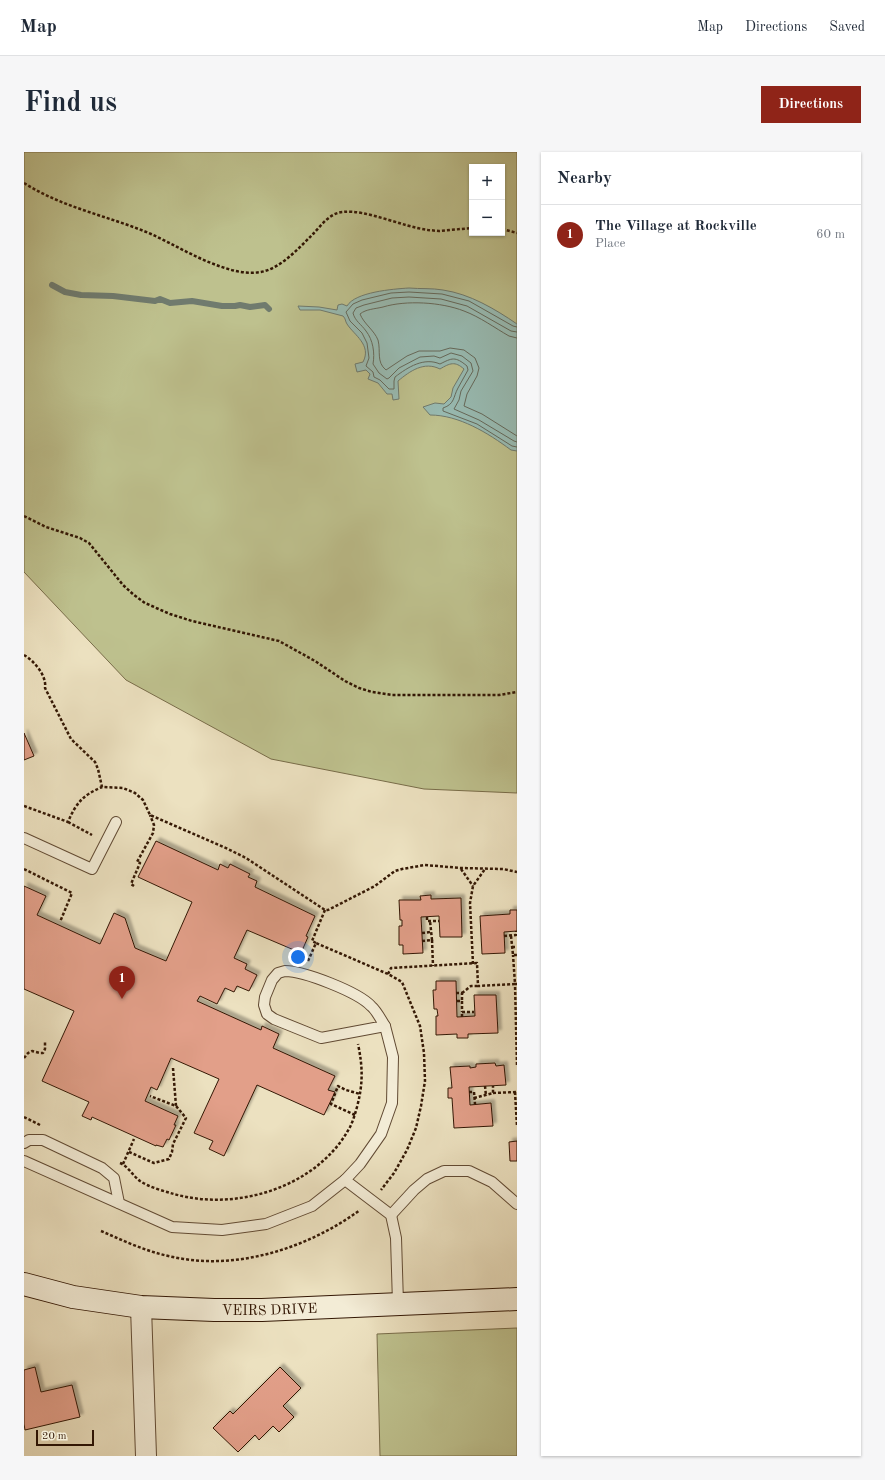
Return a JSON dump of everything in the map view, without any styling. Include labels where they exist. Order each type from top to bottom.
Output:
[{"type":"street","name":"VEIRS DRIVE","points":[[24,1284],[73,1297],[141,1307],[214,1310],[262,1310],[517,1298]]},
{"type":"street","points":[[141,1307],[146,1456]]},
{"type":"lane","points":[[24,838],[92,870],[116,822]]},
{"type":"lane","points":[[24,1161],[172,1227],[222,1230],[266,1224],[312,1206],[345,1180],[360,1164],[382,1134],[392,1103],[393,1057],[385,1026],[372,1006],[360,996],[303,973],[285,971],[278,973],[272,980],[265,997],[264,1005],[267,1014],[274,1019],[321,1038],[385,1026]]},
{"type":"lane","points":[[24,1143],[29,1140],[43,1140],[102,1168],[114,1178],[119,1203]]},
{"type":"lane","points":[[392,1215],[414,1190],[427,1179],[444,1171],[469,1171],[492,1182],[517,1204]]},
{"type":"lane","points":[[345,1180],[392,1215],[396,1238],[398,1304]]},
{"type":"path","points":[[24,183],[50,197],[150,234],[212,264],[226,269],[243,272],[262,272],[277,265],[307,240],[326,220],[335,213],[361,213],[428,230],[446,231],[469,228]]},
{"type":"path","points":[[505,230],[517,233]]},
{"type":"path","points":[[24,516],[46,527],[80,538],[89,543],[123,585],[145,603],[170,614],[192,621],[279,641],[359,688],[372,692],[392,695],[499,695],[517,692]]},
{"type":"path","points":[[24,655],[31,658],[38,668],[44,680],[45,688],[71,739],[95,762],[102,787]]},
{"type":"path","points":[[68,822],[80,800],[90,792],[102,787],[123,788],[135,793],[143,800],[154,825],[153,833],[137,862],[140,863],[131,884],[134,886]]},
{"type":"path","points":[[24,806],[68,822],[105,843]]},
{"type":"path","points":[[150,815],[246,858],[325,910],[328,910],[376,886],[402,868],[425,865],[485,868],[517,872]]},
{"type":"path","points":[[461,868],[473,886]]},
{"type":"path","points":[[473,964],[470,903],[473,886],[485,868]]},
{"type":"path","points":[[24,869],[72,892],[60,922]]},
{"type":"path","points":[[101,1231],[142,1249],[174,1257],[195,1260],[222,1261],[250,1258],[295,1246],[322,1234],[373,1201],[394,1173],[407,1150],[416,1128],[421,1106],[425,1081],[424,1053],[420,1026],[402,982],[388,974],[312,941],[325,910]]},
{"type":"path","points":[[427,917],[427,921],[430,921],[433,966]]},
{"type":"path","points":[[430,921],[439,921]]},
{"type":"path","points":[[504,936],[516,936],[516,931]]},
{"type":"path","points":[[422,933],[431,932]]},
{"type":"path","points":[[511,936],[516,984],[517,1066]]},
{"type":"path","points":[[422,941],[432,940]]},
{"type":"path","points":[[304,960],[309,961],[316,943]]},
{"type":"path","points":[[512,947],[517,947]]},
{"type":"path","points":[[512,955],[517,955]]},
{"type":"path","points":[[388,974],[391,968],[477,963],[478,986]]},
{"type":"path","points":[[456,993],[462,993],[471,986],[516,984]]},
{"type":"path","points":[[462,993],[462,1017]]},
{"type":"path","points":[[457,1001],[462,1001]]},
{"type":"path","points":[[462,1012],[474,1012]]},
{"type":"path","points":[[24,1058],[32,1051],[43,1053],[45,1049],[45,1042]]},
{"type":"path","points":[[116,1161],[123,1164],[147,1185],[174,1194],[197,1199],[224,1200],[246,1198],[268,1192],[289,1183],[310,1171],[328,1158],[350,1126],[360,1094],[362,1076],[361,1058],[358,1044],[351,1045]]},
{"type":"path","points":[[173,1068],[176,1106]]},
{"type":"path","points":[[354,1115],[331,1104],[338,1086],[360,1094]]},
{"type":"path","points":[[485,1086],[486,1096]]},
{"type":"path","points":[[493,1086],[493,1093]]},
{"type":"path","points":[[469,1092],[474,1092],[475,1104]]},
{"type":"path","points":[[474,1098],[493,1093],[516,1092],[517,1126]]},
{"type":"path","points":[[129,1152],[154,1162],[169,1159],[173,1144],[186,1118],[176,1106],[150,1096]]},
{"type":"path","points":[[24,1117],[45,1127]]},
{"type":"path","points":[[123,1164],[134,1139]]},
{"type":"green space","points":[[24,152],[517,152],[517,793],[424,789],[271,759],[126,680],[24,572]]},
{"type":"green space","points":[[517,1328],[517,1456],[380,1456],[377,1334]]},
{"type":"water","points":[[409,288],[439,289],[463,295],[491,308],[517,324],[517,451],[511,450],[493,437],[473,426],[452,418],[430,415],[423,407],[435,403],[444,404],[451,397],[453,388],[464,369],[461,366],[452,364],[440,369],[428,366],[412,371],[398,381],[399,399],[393,400],[392,394],[387,394],[378,383],[368,379],[370,374],[366,370],[357,372],[355,364],[363,362],[365,356],[364,345],[347,324],[343,316],[320,310],[300,310],[298,306],[337,310],[338,305],[342,304],[347,306],[351,301],[366,294],[384,290]]},
{"type":"building","points":[[24,733],[34,756],[24,760]]},
{"type":"building","points":[[156,841],[218,870],[220,864],[228,868],[230,864],[250,874],[248,877],[257,881],[255,887],[315,916],[306,936],[308,937],[301,953],[247,930],[234,958],[247,964],[245,969],[257,975],[249,991],[237,986],[234,992],[225,988],[217,1004],[200,996],[197,1001],[261,1030],[262,1026],[279,1034],[273,1048],[335,1076],[328,1090],[335,1092],[324,1115],[257,1085],[224,1156],[209,1149],[213,1141],[194,1133],[219,1079],[171,1058],[157,1090],[151,1087],[145,1101],[178,1116],[174,1125],[176,1125],[169,1140],[167,1139],[163,1147],[156,1146],[92,1117],[91,1120],[82,1116],[89,1102],[42,1081],[74,1011],[24,989],[24,886],[46,896],[37,915],[100,944],[114,913],[125,918],[135,948],[166,961],[192,902],[138,877]]},
{"type":"building","points":[[431,895],[431,899],[461,898],[462,937],[440,937],[439,916],[421,917],[423,953],[403,954],[403,945],[399,945],[399,926],[402,926],[402,920],[400,920],[399,900],[421,900],[420,896]]},
{"type":"building","points":[[510,910],[517,910],[517,931],[504,932],[505,953],[482,954],[480,916],[510,914]]},
{"type":"building","points":[[436,981],[456,981],[457,1017],[475,1016],[474,995],[496,995],[498,1033],[468,1034],[468,1038],[457,1038],[457,1034],[436,1035],[436,1016],[438,1016],[437,1009],[434,1009],[433,990],[436,990]]},
{"type":"building","points":[[495,1063],[496,1066],[504,1065],[506,1085],[469,1087],[470,1105],[491,1103],[493,1126],[454,1128],[452,1098],[448,1098],[448,1088],[452,1088],[450,1067],[470,1066],[470,1068],[476,1067],[476,1064]]},
{"type":"building","points":[[517,1141],[517,1161],[510,1161],[509,1142]]},
{"type":"building","points":[[35,1367],[41,1392],[72,1385],[80,1417],[25,1430],[24,1370]]},
{"type":"building","points":[[280,1367],[301,1388],[283,1406],[294,1417],[279,1432],[273,1426],[259,1440],[255,1435],[238,1452],[213,1428],[230,1411],[233,1414]]},
{"type":"waterway","points":[[52,285],[65,292],[81,295],[113,296],[155,301],[160,299],[170,303],[192,301],[222,306],[240,305],[250,307],[265,305],[269,309]]},
{"type":"place","name":"The Village at Rockville","points":[[122,999]]}]
